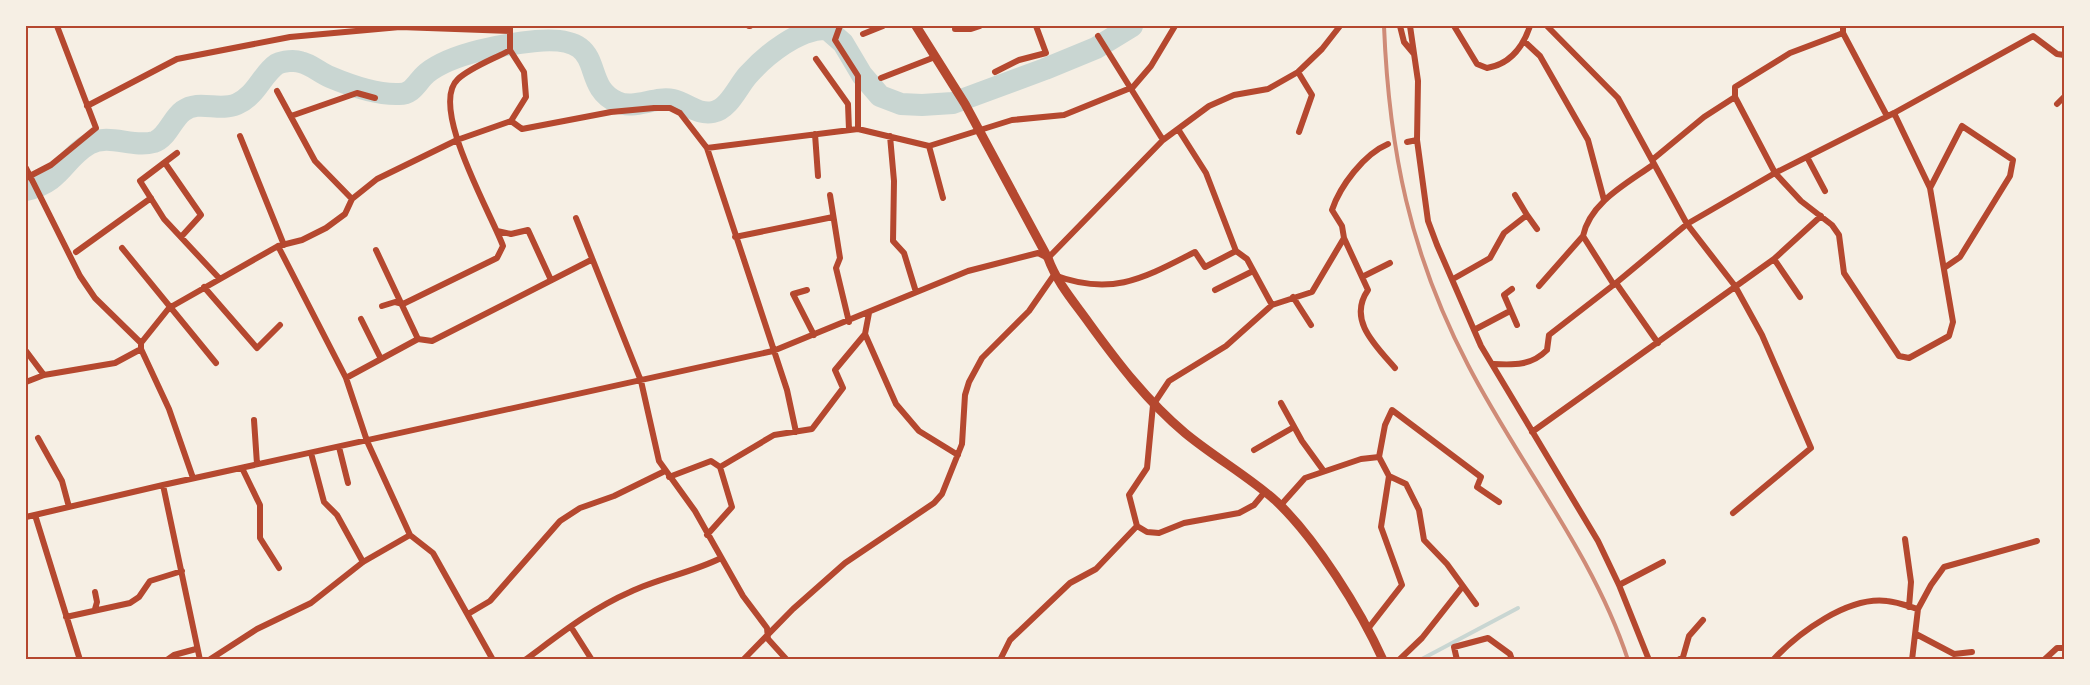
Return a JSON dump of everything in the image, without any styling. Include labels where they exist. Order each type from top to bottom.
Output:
[{"type":"street","points":[[30,179],[96,128],[57,26]]},
{"type":"street","points":[[840,26],[836,40],[858,76],[858,129]]},
{"type":"street","points":[[863,34],[883,26]]},
{"type":"street","points":[[916,26],[965,104],[1048,258],[1054,275],[1114,359],[1153,405],[1185,433],[1280,506],[1302,530],[1349,598],[1383,660]]},
{"type":"street","points":[[955,29],[971,29],[980,26]]},
{"type":"street","points":[[995,72],[1019,60],[1046,53],[1036,26]]},
{"type":"street","points":[[707,148],[858,129],[929,146],[1032,116],[1064,115],[1131,89],[1151,66],[1175,26]]},
{"type":"street","points":[[1048,258],[1163,140],[1224,99],[1268,89],[1298,72],[1322,49],[1340,26]]},
{"type":"street","points":[[1400,26],[1404,42],[1415,56]]},
{"type":"street","points":[[1410,26],[1418,81],[1417,140],[1428,220],[1474,330],[1598,542],[1619,585],[1649,660]]},
{"type":"street","points":[[1454,26],[1476,64],[1487,68],[1512,57],[1525,42],[1530,26]]},
{"type":"street","points":[[1547,26],[1618,98],[1687,224],[1735,286],[1762,335],[1811,447],[1733,513]]},
{"type":"street","points":[[1843,26],[1843,33],[1891,114],[1930,188],[1953,321],[1949,336],[1909,358],[1899,356],[1844,273],[1839,236],[1821,216],[1801,201],[1775,172],[1735,97],[1735,87],[1790,53],[1843,33]]},
{"type":"street","points":[[26,382],[44,375],[115,363],[141,346],[169,308],[281,245],[327,228],[345,214],[352,200],[376,179],[457,140],[511,121],[526,97],[524,72],[510,50],[510,31],[400,27],[290,37],[177,59],[87,106]]},
{"type":"street","points":[[1098,36],[1163,140]]},
{"type":"street","points":[[1493,364],[1519,365],[1537,360],[1547,350],[1549,335],[1687,224],[1775,172],[1891,114],[2033,36],[2056,54],[2064,54]]},
{"type":"street","points":[[1525,42],[1540,56],[1588,140],[1604,200]]},
{"type":"street","points":[[382,306],[395,302],[403,304],[497,258],[502,246],[457,140],[449,99],[456,80],[510,50]]},
{"type":"street","points":[[881,78],[934,57]]},
{"type":"street","points":[[816,58],[848,104],[849,130]]},
{"type":"street","points":[[1298,72],[1312,95],[1299,132]]},
{"type":"street","points":[[277,91],[315,161],[352,200]]},
{"type":"street","points":[[291,116],[357,93],[375,98]]},
{"type":"street","points":[[1539,286],[1583,236],[1585,224],[1604,200],[1653,162],[1704,117],[1735,97]]},
{"type":"street","points":[[2057,104],[2064,97]]},
{"type":"street","points":[[511,121],[522,129],[612,112],[670,108],[681,113],[707,148],[787,390],[796,432]]},
{"type":"street","points":[[1930,188],[1962,126],[2013,160],[2010,177],[1960,257],[1944,268]]},
{"type":"street","points":[[1178,129],[1206,173],[1236,251],[1247,259],[1272,304]]},
{"type":"street","points":[[815,134],[818,176]]},
{"type":"street","points":[[240,136],[281,245],[346,378],[367,441],[410,535],[433,553],[493,660]]},
{"type":"street","points":[[890,136],[894,181],[893,241],[904,253],[916,291]]},
{"type":"street","points":[[1407,142],[1417,140]]},
{"type":"street","points":[[1388,144],[1360,166],[1336,197],[1332,210],[1342,226],[1344,238],[1368,290],[1361,300],[1359,318],[1368,336],[1395,368]]},
{"type":"street","points":[[929,146],[943,198]]},
{"type":"street","points":[[177,153],[140,181],[164,219],[219,278]]},
{"type":"street","points":[[1807,157],[1826,191]]},
{"type":"street","points":[[165,162],[201,215],[181,237]]},
{"type":"street","points":[[26,168],[85,283],[95,298],[141,346],[169,409],[193,478]]},
{"type":"street","points":[[830,195],[840,258],[836,268],[849,322]]},
{"type":"street","points":[[1515,195],[1537,229]]},
{"type":"street","points":[[76,252],[151,198]]},
{"type":"street","points":[[1453,279],[1490,258],[1504,233],[1527,214]]},
{"type":"street","points":[[1532,432],[1774,259],[1821,216]]},
{"type":"street","points":[[735,237],[833,217]]},
{"type":"street","points":[[576,218],[641,381],[658,461],[695,511],[707,535],[769,635],[768,639],[787,660]]},
{"type":"street","points":[[497,231],[511,234],[528,231],[551,280]]},
{"type":"street","points":[[1583,236],[1658,343]]},
{"type":"street","points":[[1264,493],[1254,505],[1239,513],[1184,523],[1159,533],[1148,532],[1137,526],[1128,495],[1147,468],[1153,405],[1169,381],[1226,346],[1272,304],[1312,292],[1344,238]]},
{"type":"street","points":[[122,248],[216,363]]},
{"type":"street","points":[[376,250],[418,339]]},
{"type":"street","points":[[1054,275],[1070,281],[1112,286],[1148,276],[1196,252],[1205,267],[1236,251]]},
{"type":"street","points":[[26,518],[193,478],[773,351],[849,322],[916,291],[968,271],[1038,253],[1048,258]]},
{"type":"street","points":[[1774,259],[1800,297]]},
{"type":"street","points":[[346,378],[418,339],[432,341],[591,260]]},
{"type":"street","points":[[1362,277],[1390,263]]},
{"type":"street","points":[[1215,290],[1253,271]]},
{"type":"street","points":[[744,660],[793,609],[845,563],[934,503],[942,494],[962,444],[965,395],[969,382],[993,345],[1029,311],[1054,275]]},
{"type":"street","points":[[204,287],[257,348],[280,325]]},
{"type":"street","points":[[1512,289],[1504,295],[1517,325]]},
{"type":"street","points":[[807,290],[793,294],[814,335]]},
{"type":"street","points":[[1293,297],[1311,325]]},
{"type":"street","points":[[1474,330],[1510,310]]},
{"type":"street","points":[[720,467],[774,435],[812,429],[843,388],[835,370],[865,334],[869,313]]},
{"type":"street","points":[[361,319],[381,359]]},
{"type":"street","points":[[865,334],[896,404],[919,431],[958,455]]},
{"type":"street","points":[[26,351],[44,375]]},
{"type":"street","points":[[1281,403],[1294,428],[1323,470]]},
{"type":"street","points":[[1367,630],[1402,585],[1381,526],[1389,476],[1379,457],[1385,425],[1392,410],[1481,477],[1477,487],[1499,502]]},
{"type":"street","points":[[254,420],[257,464]]},
{"type":"street","points":[[1254,450],[1294,428]]},
{"type":"street","points":[[38,438],[62,481],[69,507]]},
{"type":"street","points":[[339,447],[348,483]]},
{"type":"street","points":[[311,453],[324,502],[337,515],[363,562]]},
{"type":"street","points":[[1280,506],[1305,478],[1361,459],[1379,457]]},
{"type":"street","points":[[468,614],[490,601],[560,521],[580,508],[667,474],[711,461],[720,467],[732,507],[707,535]]},
{"type":"street","points":[[242,468],[260,505],[260,538],[279,568]]},
{"type":"street","points":[[1389,476],[1406,484],[1419,510],[1424,540],[1476,604]]},
{"type":"street","points":[[163,485],[200,660]]},
{"type":"street","points":[[35,515],[80,660]]},
{"type":"street","points":[[1000,660],[1010,639],[1070,583],[1096,569],[1137,526]]},
{"type":"street","points":[[209,660],[257,629],[311,603],[363,562],[410,535]]},
{"type":"street","points":[[1905,540],[1911,582],[1909,607]]},
{"type":"street","points":[[1912,660],[1918,609],[1944,567],[2037,541]]},
{"type":"street","points":[[525,660],[594,609],[631,591],[669,576],[697,570],[721,558]]},
{"type":"street","points":[[1619,585],[1663,562]]},
{"type":"street","points":[[66,617],[130,603],[139,597],[150,581],[182,571]]},
{"type":"street","points":[[1399,660],[1422,638],[1463,586]]},
{"type":"street","points":[[95,592],[97,602],[95,609]]},
{"type":"street","points":[[1773,660],[1786,645],[1820,620],[1863,602],[1886,601],[1918,609]]},
{"type":"street","points":[[1678,660],[1683,657],[1689,636],[1703,620]]},
{"type":"street","points":[[571,627],[592,660]]},
{"type":"street","points":[[1916,634],[1953,654],[1972,652]]},
{"type":"street","points":[[1457,660],[1454,647],[1488,639],[1510,654],[1512,660]]},
{"type":"street","points":[[2044,660],[2057,648],[2064,648]]},
{"type":"street","points":[[167,660],[174,655],[196,649]]},
{"type":"waterway","points":[[26,190],[47,182],[73,156],[89,144],[104,140],[154,142],[162,137],[179,114],[189,108],[223,107],[237,104],[250,95],[272,68],[286,62],[304,63],[330,77],[363,89],[399,94],[408,92],[427,73],[438,66],[464,55],[509,44],[560,41],[575,45],[584,52],[598,84],[605,94],[617,102],[637,104],[666,99],[697,110],[713,112],[724,106],[755,67],[774,51],[805,33],[827,29],[843,43],[862,75],[880,96],[901,104],[922,105],[953,103],[1045,69],[1096,48],[1132,26]]},
{"type":"waterway","points":[[1420,660],[1518,608]]},
{"type":"railway","points":[[1384,26],[1391,116],[1397,158],[1417,242],[1431,283],[1448,324],[1488,402],[1554,509],[1595,583],[1628,660]]}]
